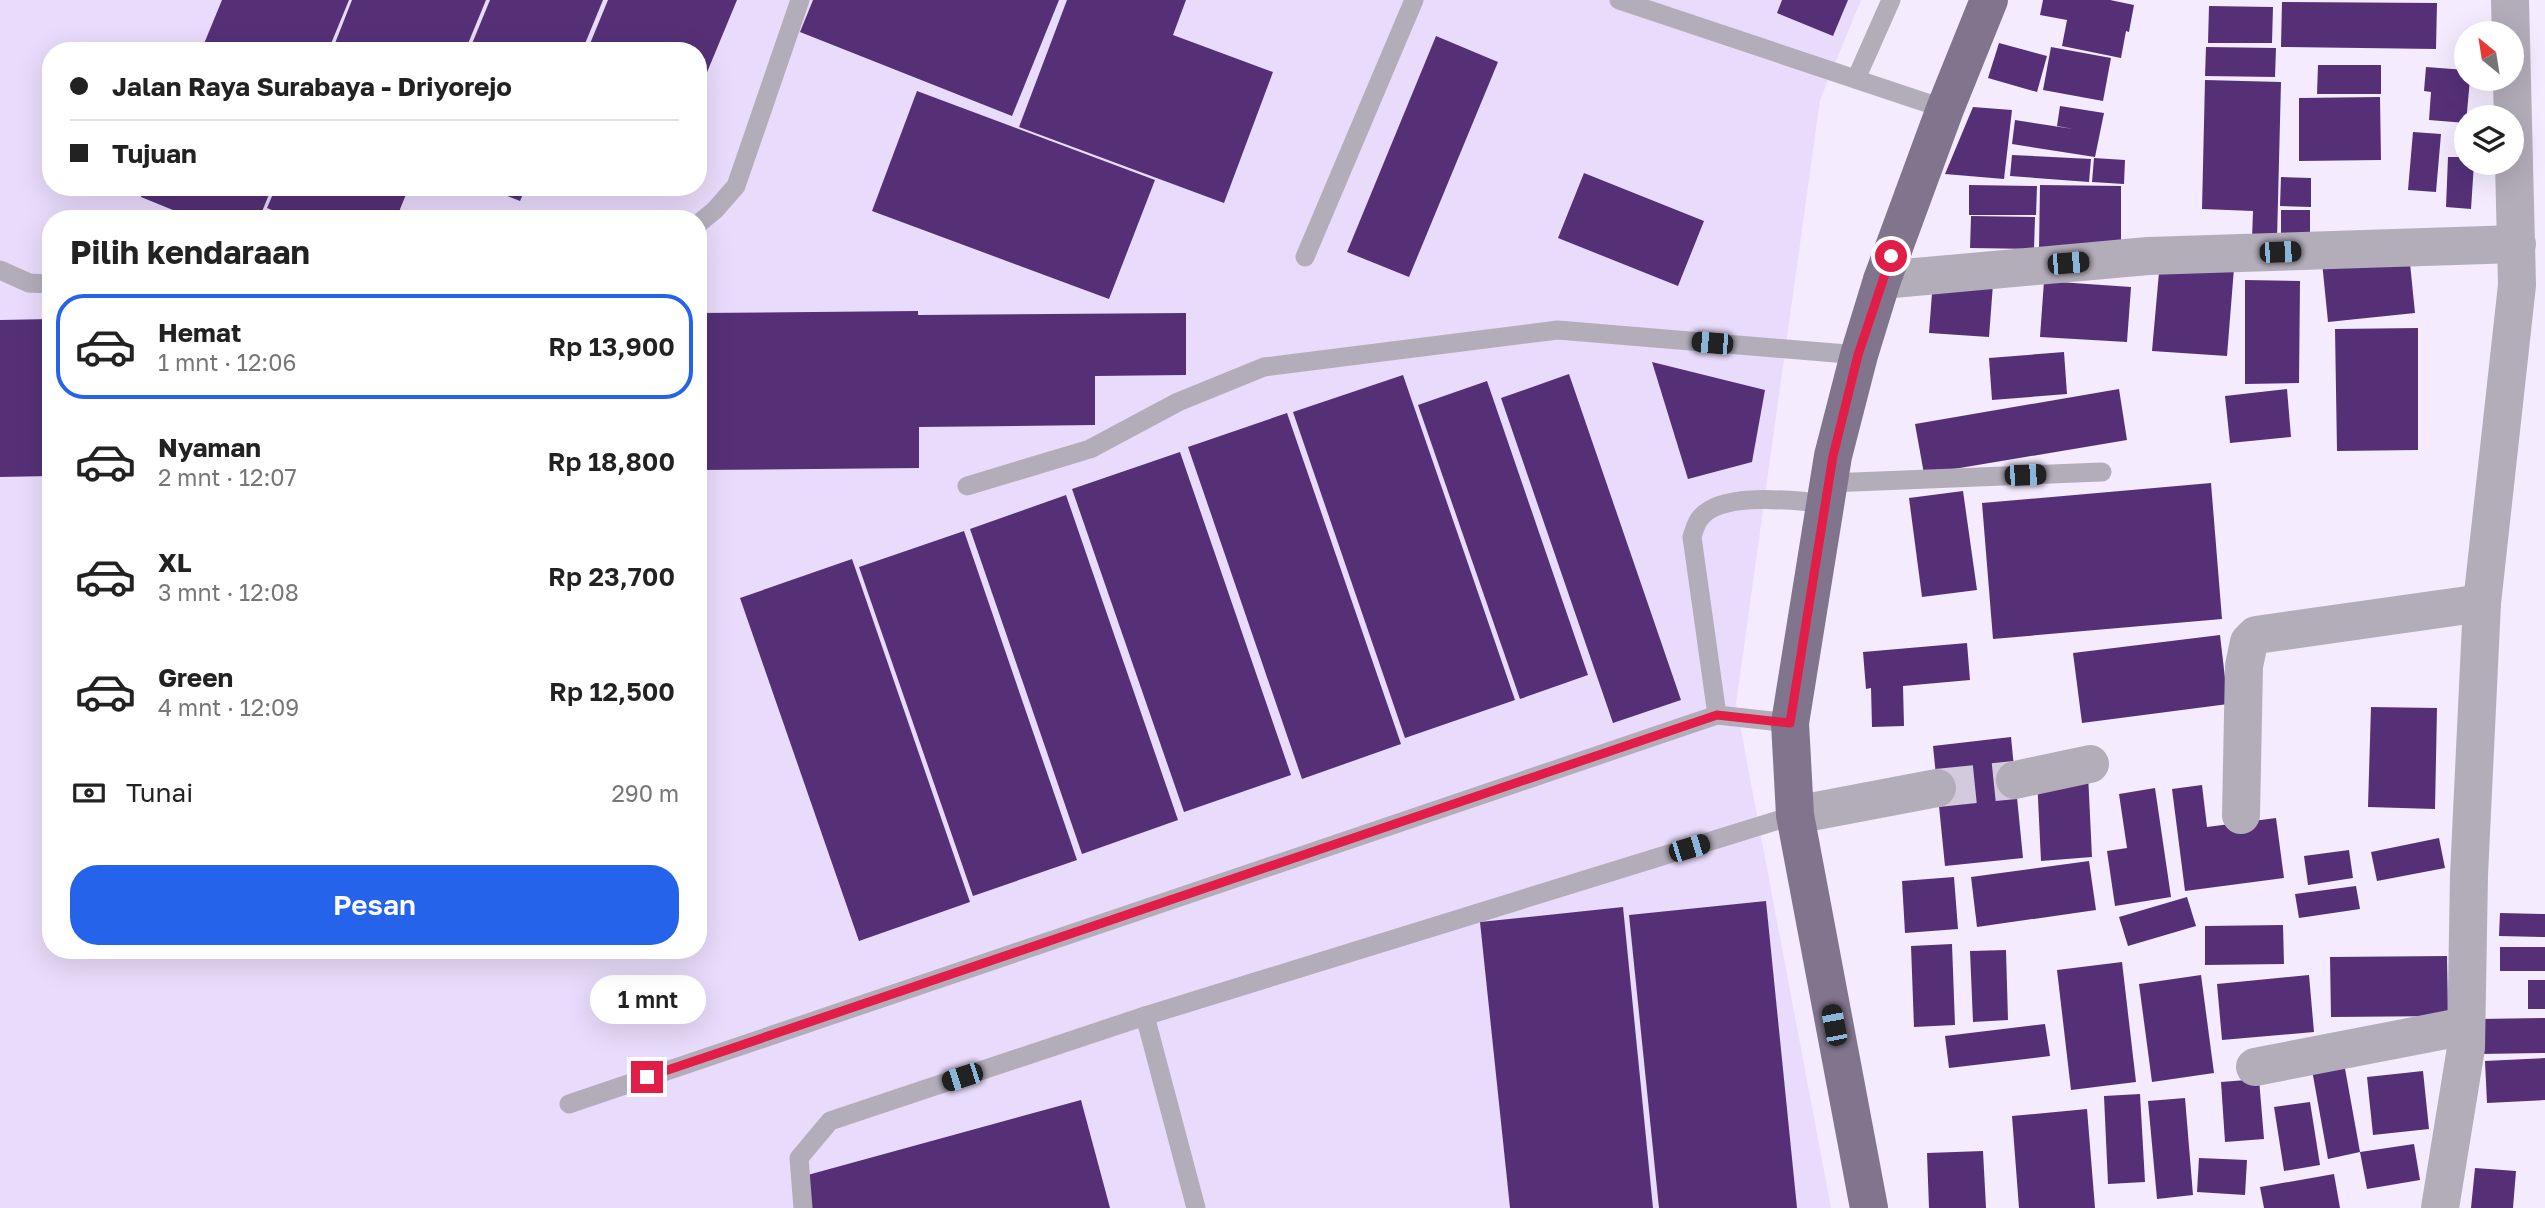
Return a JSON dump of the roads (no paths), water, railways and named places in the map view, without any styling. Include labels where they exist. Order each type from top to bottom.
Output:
[{"type":"main road","points":[[1869,1208],[1795,815],[1790,723],[1833,456],[1858,355],[1882,280],[1945,109],[1989,0]]},
{"type":"street","points":[[2440,1208],[2466,1048],[2469,875],[2482,603],[2517,285],[2511,0]]},
{"type":"street","points":[[1882,280],[2148,256],[2517,244]]},
{"type":"street","points":[[2241,815],[2244,666],[2249,642],[2256,635],[2482,603]]},
{"type":"street","points":[[2015,780],[2090,764]]},
{"type":"street","points":[[1795,815],[1937,788]]},
{"type":"street","points":[[2255,1067],[2466,1026]]},
{"type":"lane","points":[[707,217],[736,186],[800,0]]},
{"type":"lane","points":[[1305,257],[1414,0]]},
{"type":"lane","points":[[1619,0],[1945,109]]},
{"type":"lane","points":[[1856,79],[1891,0]]},
{"type":"lane","points":[[0,270],[29,283],[42,284]]},
{"type":"lane","points":[[967,486],[1090,449],[1178,402],[1264,367],[1558,330],[1858,355]]},
{"type":"lane","points":[[1717,715],[1692,537],[1700,518],[1716,505],[1827,493],[2102,472]]},
{"type":"lane","points":[[569,1104],[1717,715],[1790,723]]},
{"type":"lane","points":[[803,1208],[799,1158],[831,1121],[1145,1016],[1795,815]]},
{"type":"lane","points":[[1145,1016],[1196,1208]]},
{"type":"tunnel","points":[[1937,788],[2015,780]]}]
